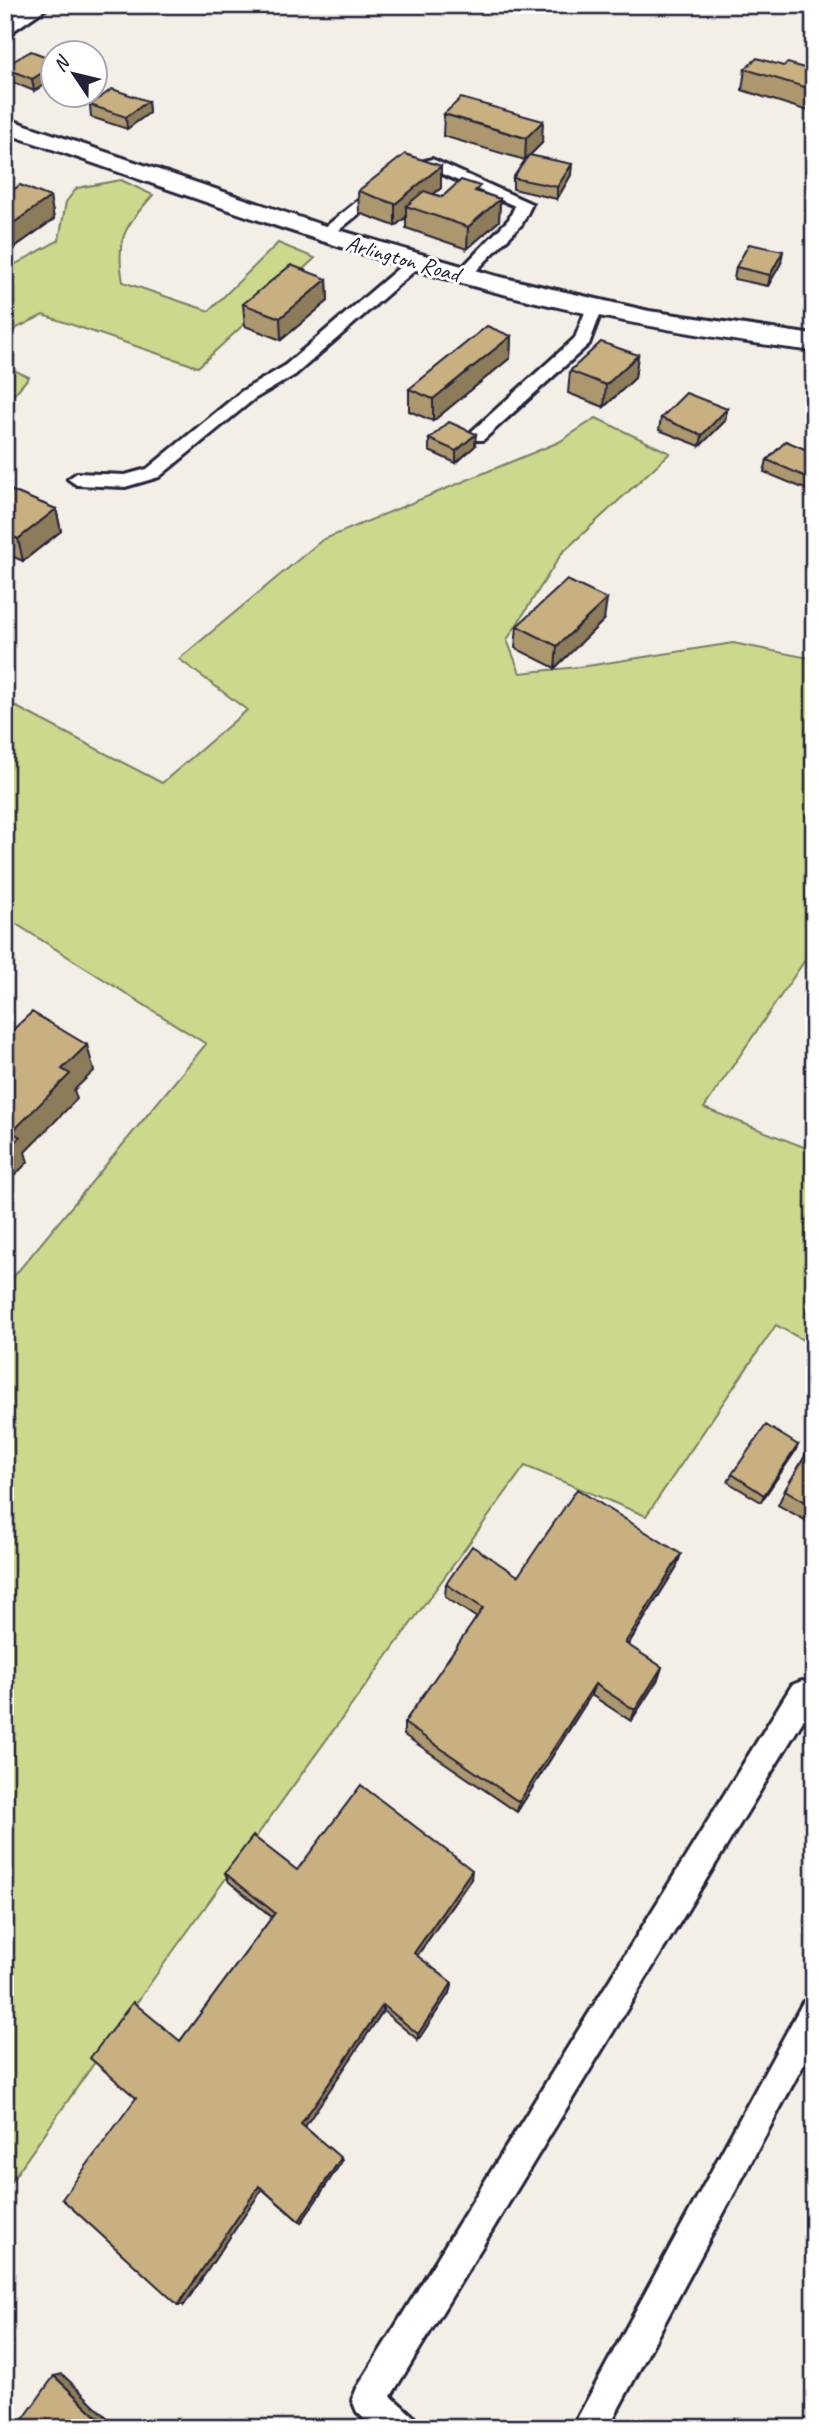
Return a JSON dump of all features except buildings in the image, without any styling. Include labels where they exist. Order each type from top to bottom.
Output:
[{"type":"street","points":[[5,26],[40,5]]},
{"type":"street","name":"Arlington Road","points":[[9,130],[101,156],[294,223],[322,236],[379,249],[462,275],[595,307],[733,334],[814,342]]},
{"type":"lane","points":[[322,236],[402,172],[432,164],[524,204],[516,221],[462,275]]},
{"type":"lane","points":[[77,479],[125,481],[153,473],[248,395],[289,370],[414,262]]},
{"type":"lane","points":[[477,436],[583,340],[595,307]]},
{"type":"lane","points":[[401,2428],[369,2400],[802,1695],[814,1703]]},
{"type":"lane","points":[[589,2428],[814,2013]]},
{"type":"green space","points":[[121,180],[153,195],[124,234],[120,254],[123,282],[209,311],[278,243],[315,258],[198,367],[43,315],[5,334],[5,270],[59,240],[66,202],[77,188]]},
{"type":"green space","points":[[5,366],[29,377],[5,405]]},
{"type":"green space","points":[[596,418],[670,453],[562,553],[507,640],[520,673],[587,666],[733,643],[814,659],[814,947],[704,1108],[814,1151],[814,1346],[776,1325],[646,1516],[525,1466],[166,1961],[5,2190],[5,1287],[206,1044],[5,917],[5,701],[162,783],[247,710],[179,659],[322,540],[559,442]]}]
